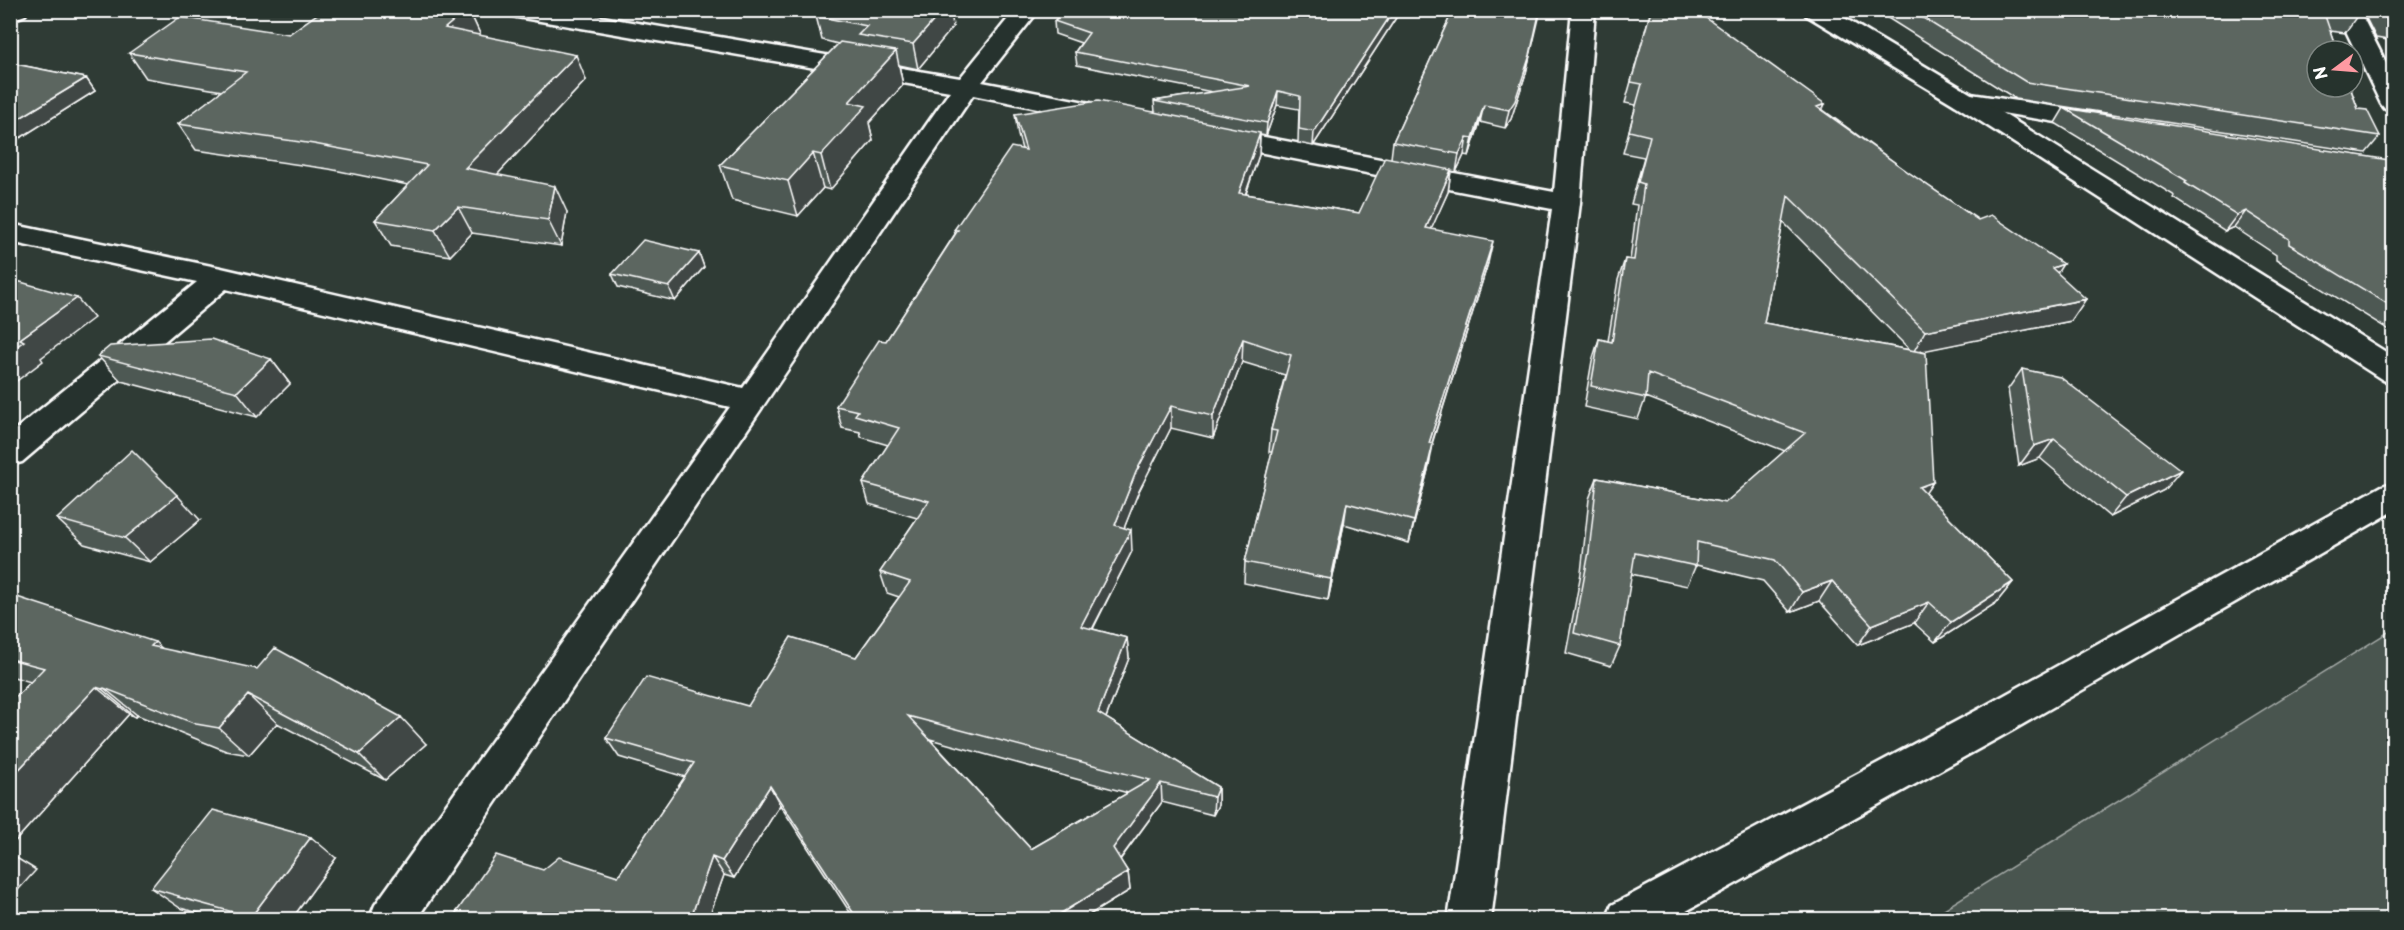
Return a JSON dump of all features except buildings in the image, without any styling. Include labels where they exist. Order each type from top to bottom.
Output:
[{"type":"street","points":[[10,14],[17,10]]},
{"type":"street","points":[[517,10],[966,86],[1129,118]]},
{"type":"street","points":[[390,920],[751,401],[966,86],[1028,10]]},
{"type":"street","points":[[1469,920],[1566,203],[1584,10]]},
{"type":"street","points":[[1814,10],[1964,100],[2394,372]]},
{"type":"street","points":[[2347,10],[2394,104]]},
{"type":"street","points":[[1964,100],[2124,126]]},
{"type":"street","points":[[1198,132],[1566,203]]},
{"type":"street","points":[[10,233],[221,278],[751,401]]},
{"type":"street","points":[[10,453],[221,278]]},
{"type":"street","points":[[1628,920],[1997,719],[2394,495]]},
{"type":"shaded area","points":[[2393,629],[2393,919],[1928,919]]}]
